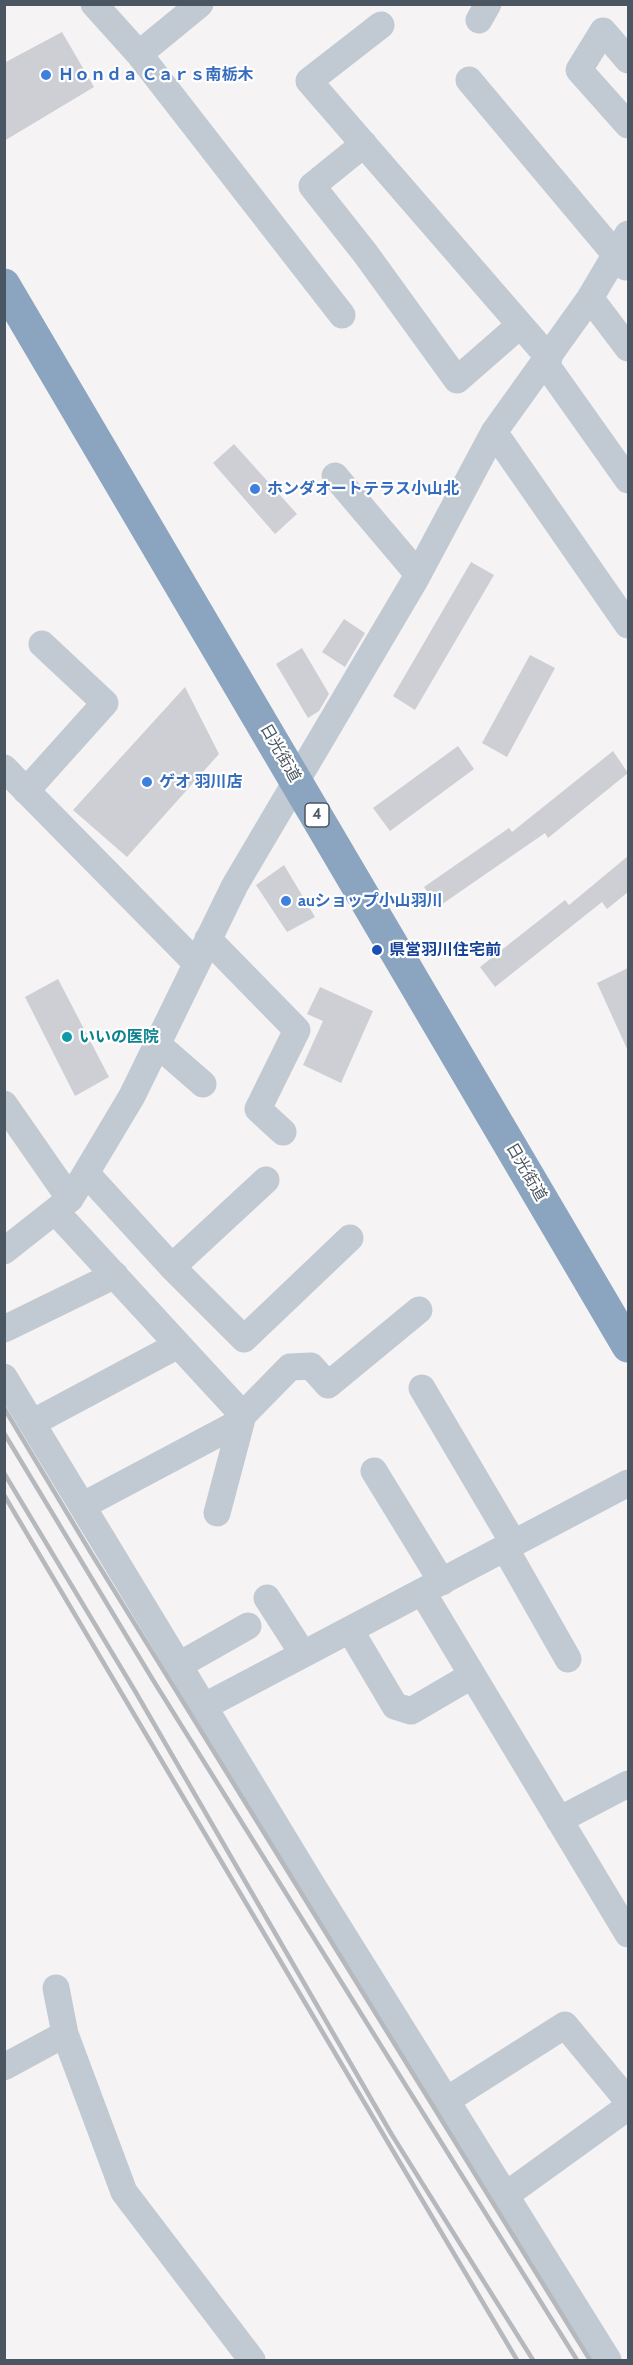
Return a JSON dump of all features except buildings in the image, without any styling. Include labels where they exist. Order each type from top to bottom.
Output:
[{"type":"highway","name":"日光街道","points":[[4,285],[628,1346]]},
{"type":"street","points":[[94,4],[139,54],[342,315]]},
{"type":"street","points":[[139,54],[200,4]]},
{"type":"street","points":[[381,25],[309,81],[520,325],[547,360],[628,480]]},
{"type":"street","points":[[628,60],[603,31],[579,70],[628,125]]},
{"type":"street","points":[[4,1251],[63,1205],[86,1173],[132,1095],[235,885],[418,574],[494,432],[532,375],[547,360],[624,253],[469,80]]},
{"type":"street","points":[[364,144],[312,186],[365,253],[457,380],[520,325]]},
{"type":"street","points":[[590,298],[628,348]]},
{"type":"street","points":[[494,432],[628,625]]},
{"type":"street","points":[[335,476],[418,574]]},
{"type":"street","points":[[26,791],[105,703],[42,644]]},
{"type":"street","points":[[4,768],[26,791],[202,951],[297,1030],[258,1109],[283,1132]]},
{"type":"street","points":[[157,1044],[202,1084]]},
{"type":"street","points":[[4,1104],[63,1205],[115,1275],[241,1418]]},
{"type":"street","points":[[86,1173],[172,1267],[244,1340],[350,1238]]},
{"type":"street","points":[[172,1267],[266,1180]]},
{"type":"street","points":[[4,1329],[115,1275]]},
{"type":"street","points":[[82,1506],[241,1418],[290,1368],[311,1366],[328,1385],[419,1310]]},
{"type":"street","points":[[32,1423],[178,1345]]},
{"type":"street","points":[[4,1377],[181,1664],[312,1885],[608,2361]]},
{"type":"street","points":[[422,1388],[568,1659]]},
{"type":"street","points":[[217,1513],[241,1418]]},
{"type":"street","points":[[374,1471],[432,1587],[471,1676],[628,1932]]},
{"type":"street","points":[[206,1706],[628,1483]]},
{"type":"street","points":[[267,1598],[303,1654]]},
{"type":"street","points":[[181,1664],[248,1626]]},
{"type":"street","points":[[350,1630],[395,1706],[411,1711],[471,1676]]},
{"type":"street","points":[[559,1820],[628,1784]]},
{"type":"street","points":[[56,1988],[65,2034],[124,2192],[252,2361]]},
{"type":"street","points":[[447,2100],[566,2025],[628,2101]]},
{"type":"street","points":[[4,2067],[65,2034]]},
{"type":"street","points":[[506,2195],[628,2107]]},
{"type":"railway","points":[[4,1408],[91,1553],[590,2360]]},
{"type":"railway","points":[[4,1433],[153,1680],[577,2360]]},
{"type":"railway","points":[[4,1473],[135,1691],[392,2135],[533,2360]]},
{"type":"railway","points":[[4,1495],[517,2360]]},
{"type":"place","name":"Ｈｏｎｄａ Ｃａｒｓ南栃木","points":[[46,75]]},
{"type":"place","name":"ホンダオートテラス小山北","points":[[255,489]]},
{"type":"place","name":"ゲオ 羽川店","points":[[147,782]]},
{"type":"place","name":"auショップ小山羽川","points":[[286,901]]},
{"type":"place","name":"県営羽川住宅前","points":[[377,950]]},
{"type":"place","name":"いいの医院","points":[[67,1037]]}]
